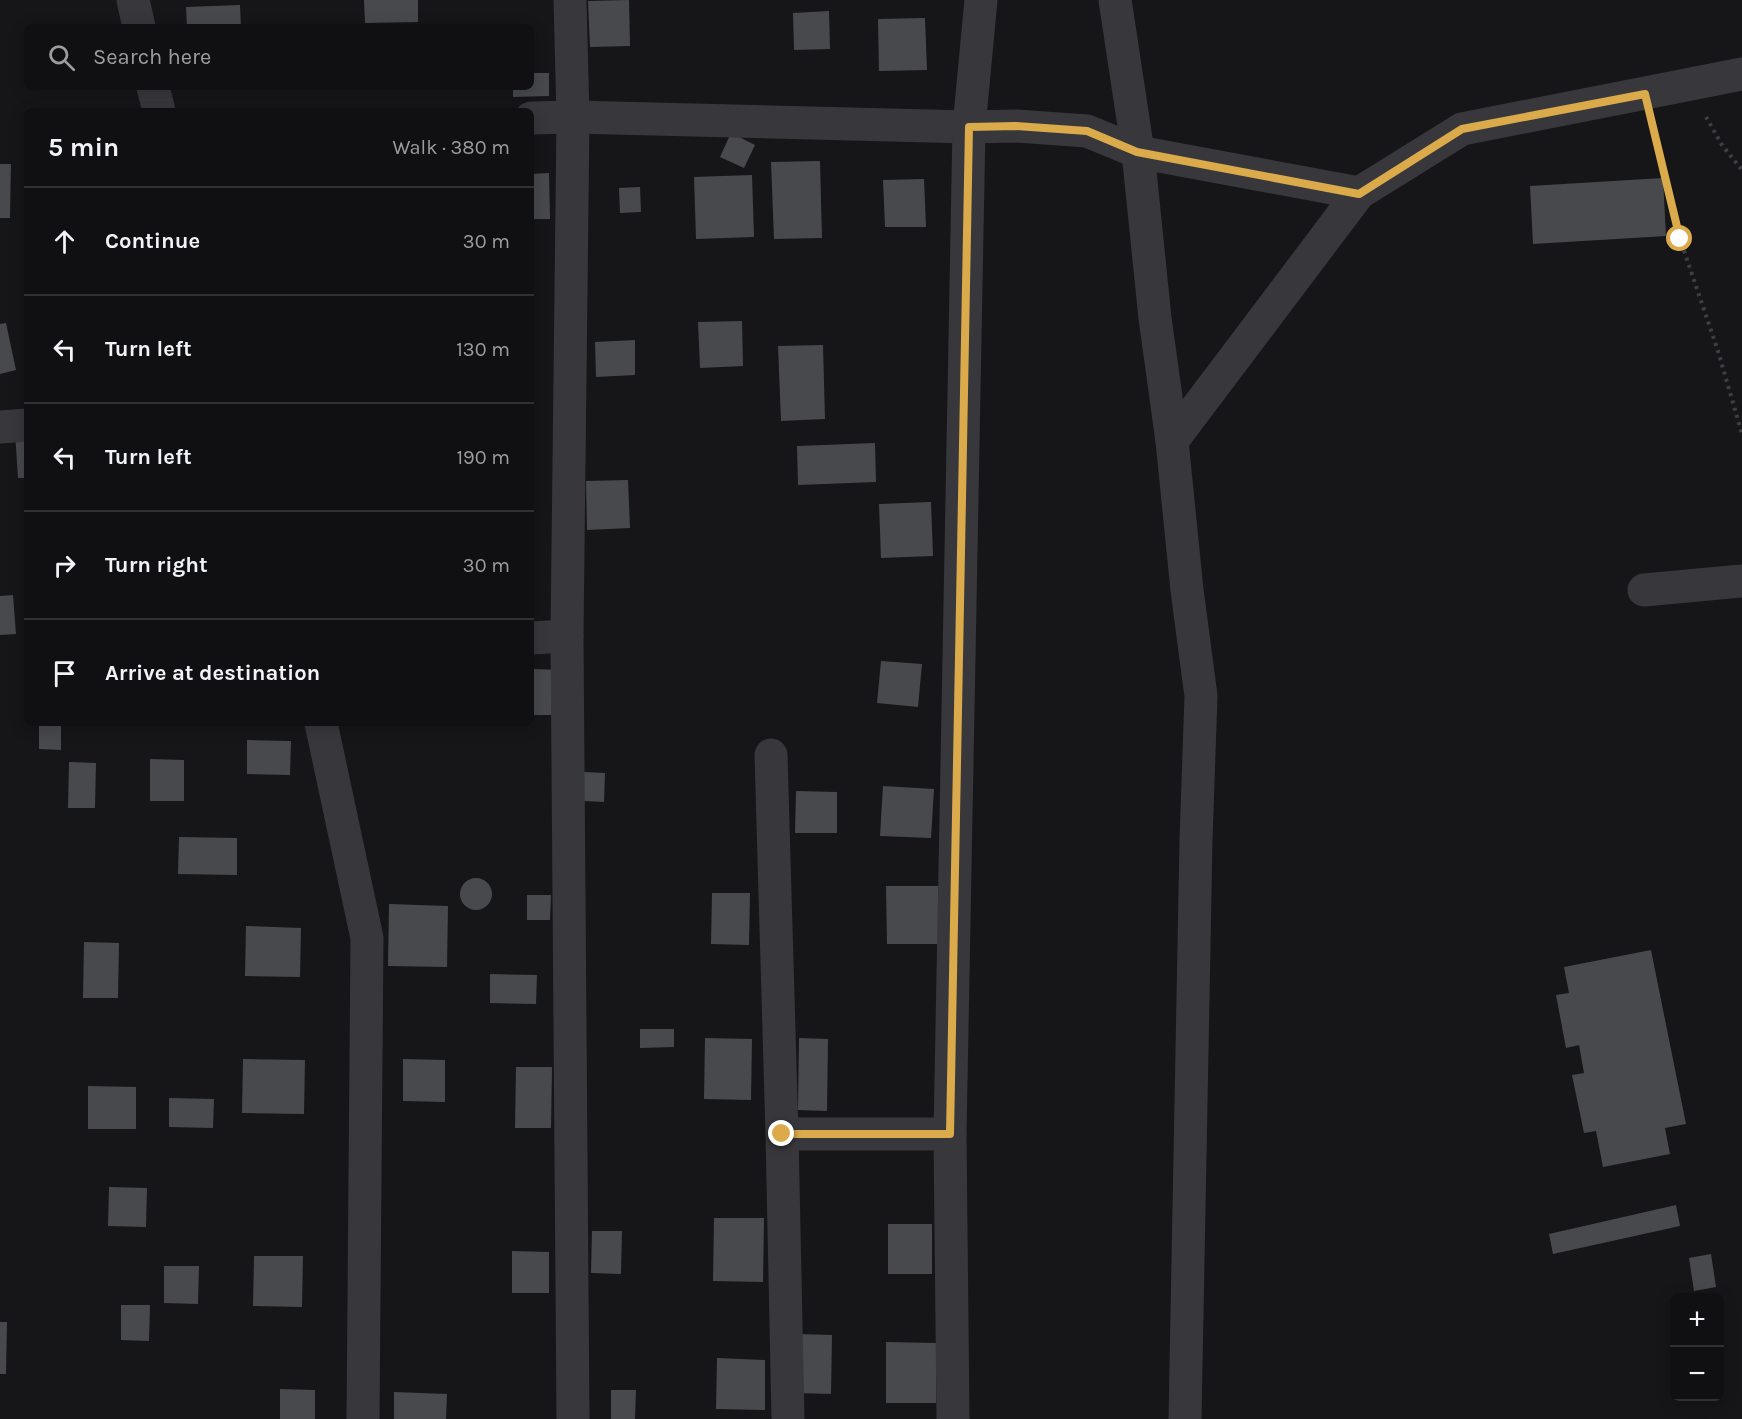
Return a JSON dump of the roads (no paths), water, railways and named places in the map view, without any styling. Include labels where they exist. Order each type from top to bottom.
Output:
[{"type":"street","points":[[133,0],[138,24]]},
{"type":"street","points":[[570,0],[573,117],[567,636],[573,1419]]},
{"type":"street","points":[[954,1419],[950,1134],[969,127],[981,0]]},
{"type":"street","points":[[1115,0],[1137,152],[1201,696],[1196,840],[1185,1419]]},
{"type":"street","points":[[1172,441],[1359,194],[1462,129],[1742,75]]},
{"type":"street","points":[[154,90],[158,108]]},
{"type":"street","points":[[534,118],[1016,126],[1087,131],[1137,152],[1359,194]]},
{"type":"street","points":[[0,427],[24,425]]},
{"type":"street","points":[[1644,590],[1742,581]]},
{"type":"street","points":[[534,638],[567,636]]},
{"type":"street","points":[[322,726],[367,938],[363,1419]]},
{"type":"street","points":[[771,755],[788,1419]]},
{"type":"street","points":[[782,1134],[950,1134]]}]
